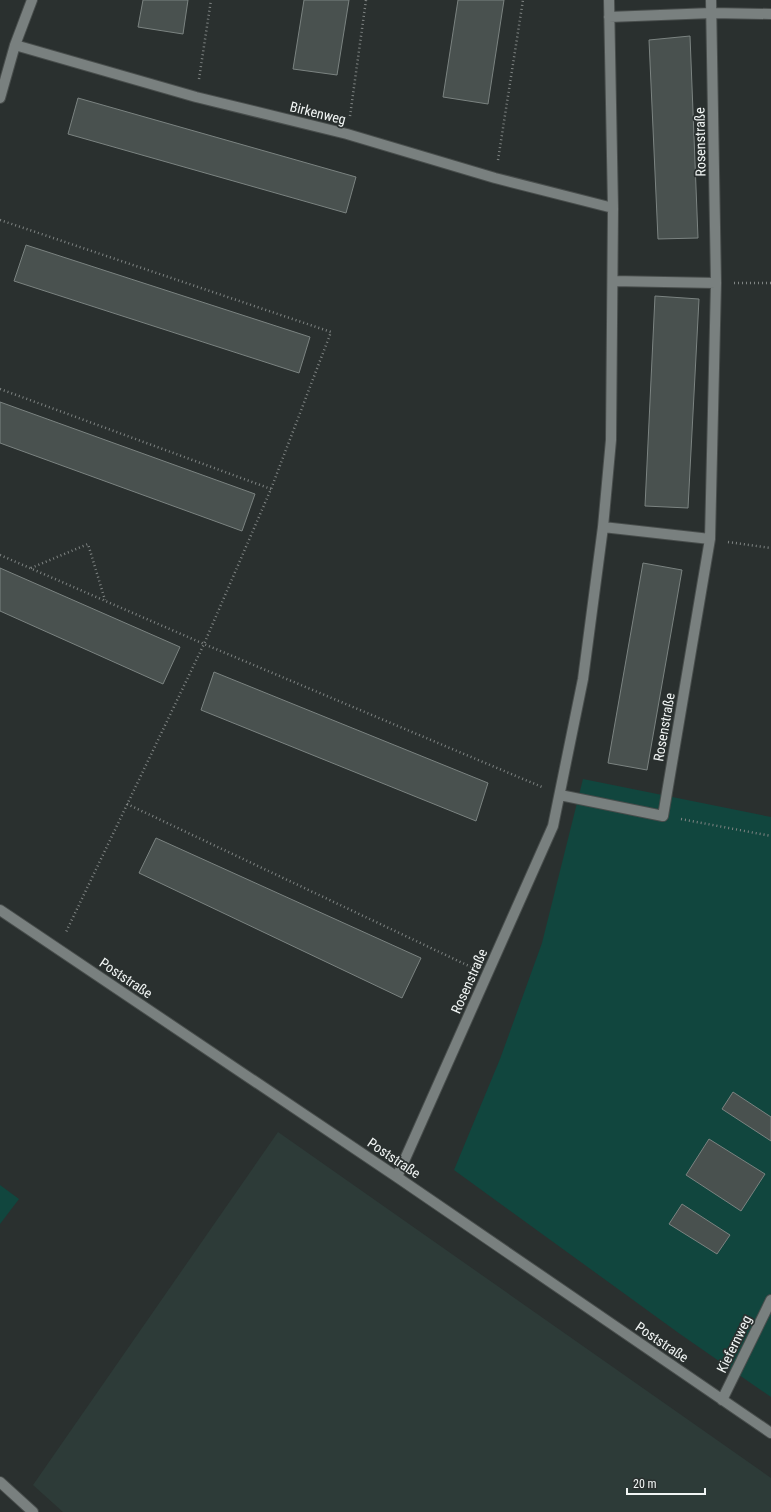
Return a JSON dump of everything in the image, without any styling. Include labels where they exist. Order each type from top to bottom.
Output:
[{"type":"street","points":[[0,98],[15,45],[32,0]]},
{"type":"street","name":"Rosenstraße","points":[[397,1177],[553,826],[583,680],[604,527],[611,440],[613,208],[609,0]]},
{"type":"street","name":"Rosenstraße","points":[[663,816],[710,539],[716,283],[711,0]]},
{"type":"street","points":[[609,16],[712,13],[771,14]]},
{"type":"street","name":"Birkenweg","points":[[15,45],[196,97],[347,134],[495,178],[613,208]]},
{"type":"street","points":[[612,282],[716,283]]},
{"type":"street","points":[[604,527],[710,539]]},
{"type":"street","points":[[560,795],[663,816]]},
{"type":"street","name":"Poststraße","points":[[0,910],[397,1177],[771,1433]]},
{"type":"street","name":"Kiefernweg","points":[[722,1400],[771,1300]]},
{"type":"street","points":[[0,1482],[33,1512]]},
{"type":"path","points":[[196,97],[211,0]]},
{"type":"path","points":[[347,134],[366,0]]},
{"type":"path","points":[[495,178],[523,0]]},
{"type":"path","points":[[0,220],[331,332],[271,489],[204,644],[58,949]]},
{"type":"path","points":[[716,283],[771,283]]},
{"type":"path","points":[[0,389],[271,489]]},
{"type":"path","points":[[710,539],[771,548]]},
{"type":"path","points":[[31,568],[88,544],[105,600]]},
{"type":"path","points":[[0,555],[204,644],[560,795]]},
{"type":"path","points":[[127,804],[487,975]]},
{"type":"path","points":[[663,816],[771,836]]},
{"type":"shaded area","points":[[278,1132],[771,1478],[771,1512],[63,1512],[33,1485]]},
{"type":"green space","points":[[583,779],[771,817],[771,1397],[680,1334],[454,1170],[500,1059],[542,943]]},
{"type":"green space","points":[[0,1185],[19,1199],[0,1224]]},
{"type":"building","points":[[143,0],[188,0],[183,34],[138,27]]},
{"type":"building","points":[[304,0],[349,0],[337,75],[293,69]]},
{"type":"building","points":[[458,0],[504,0],[488,104],[443,97]]},
{"type":"building","points":[[690,36],[698,238],[658,239],[649,40]]},
{"type":"building","points":[[78,98],[356,177],[346,213],[68,134]]},
{"type":"building","points":[[26,245],[310,337],[299,373],[14,281]]},
{"type":"building","points":[[655,296],[699,299],[688,508],[645,506]]},
{"type":"building","points":[[0,402],[255,494],[242,531],[0,443]]},
{"type":"building","points":[[643,563],[682,570],[647,770],[608,763]]},
{"type":"building","points":[[0,568],[180,647],[163,684],[0,611]]},
{"type":"building","points":[[214,672],[488,783],[476,821],[201,710]]},
{"type":"building","points":[[156,838],[421,958],[402,998],[139,873]]},
{"type":"building","points":[[733,1092],[771,1117],[771,1141],[722,1109]]},
{"type":"building","points":[[709,1139],[765,1174],[741,1211],[686,1175]]},
{"type":"building","points":[[682,1204],[730,1235],[717,1254],[669,1224]]}]
